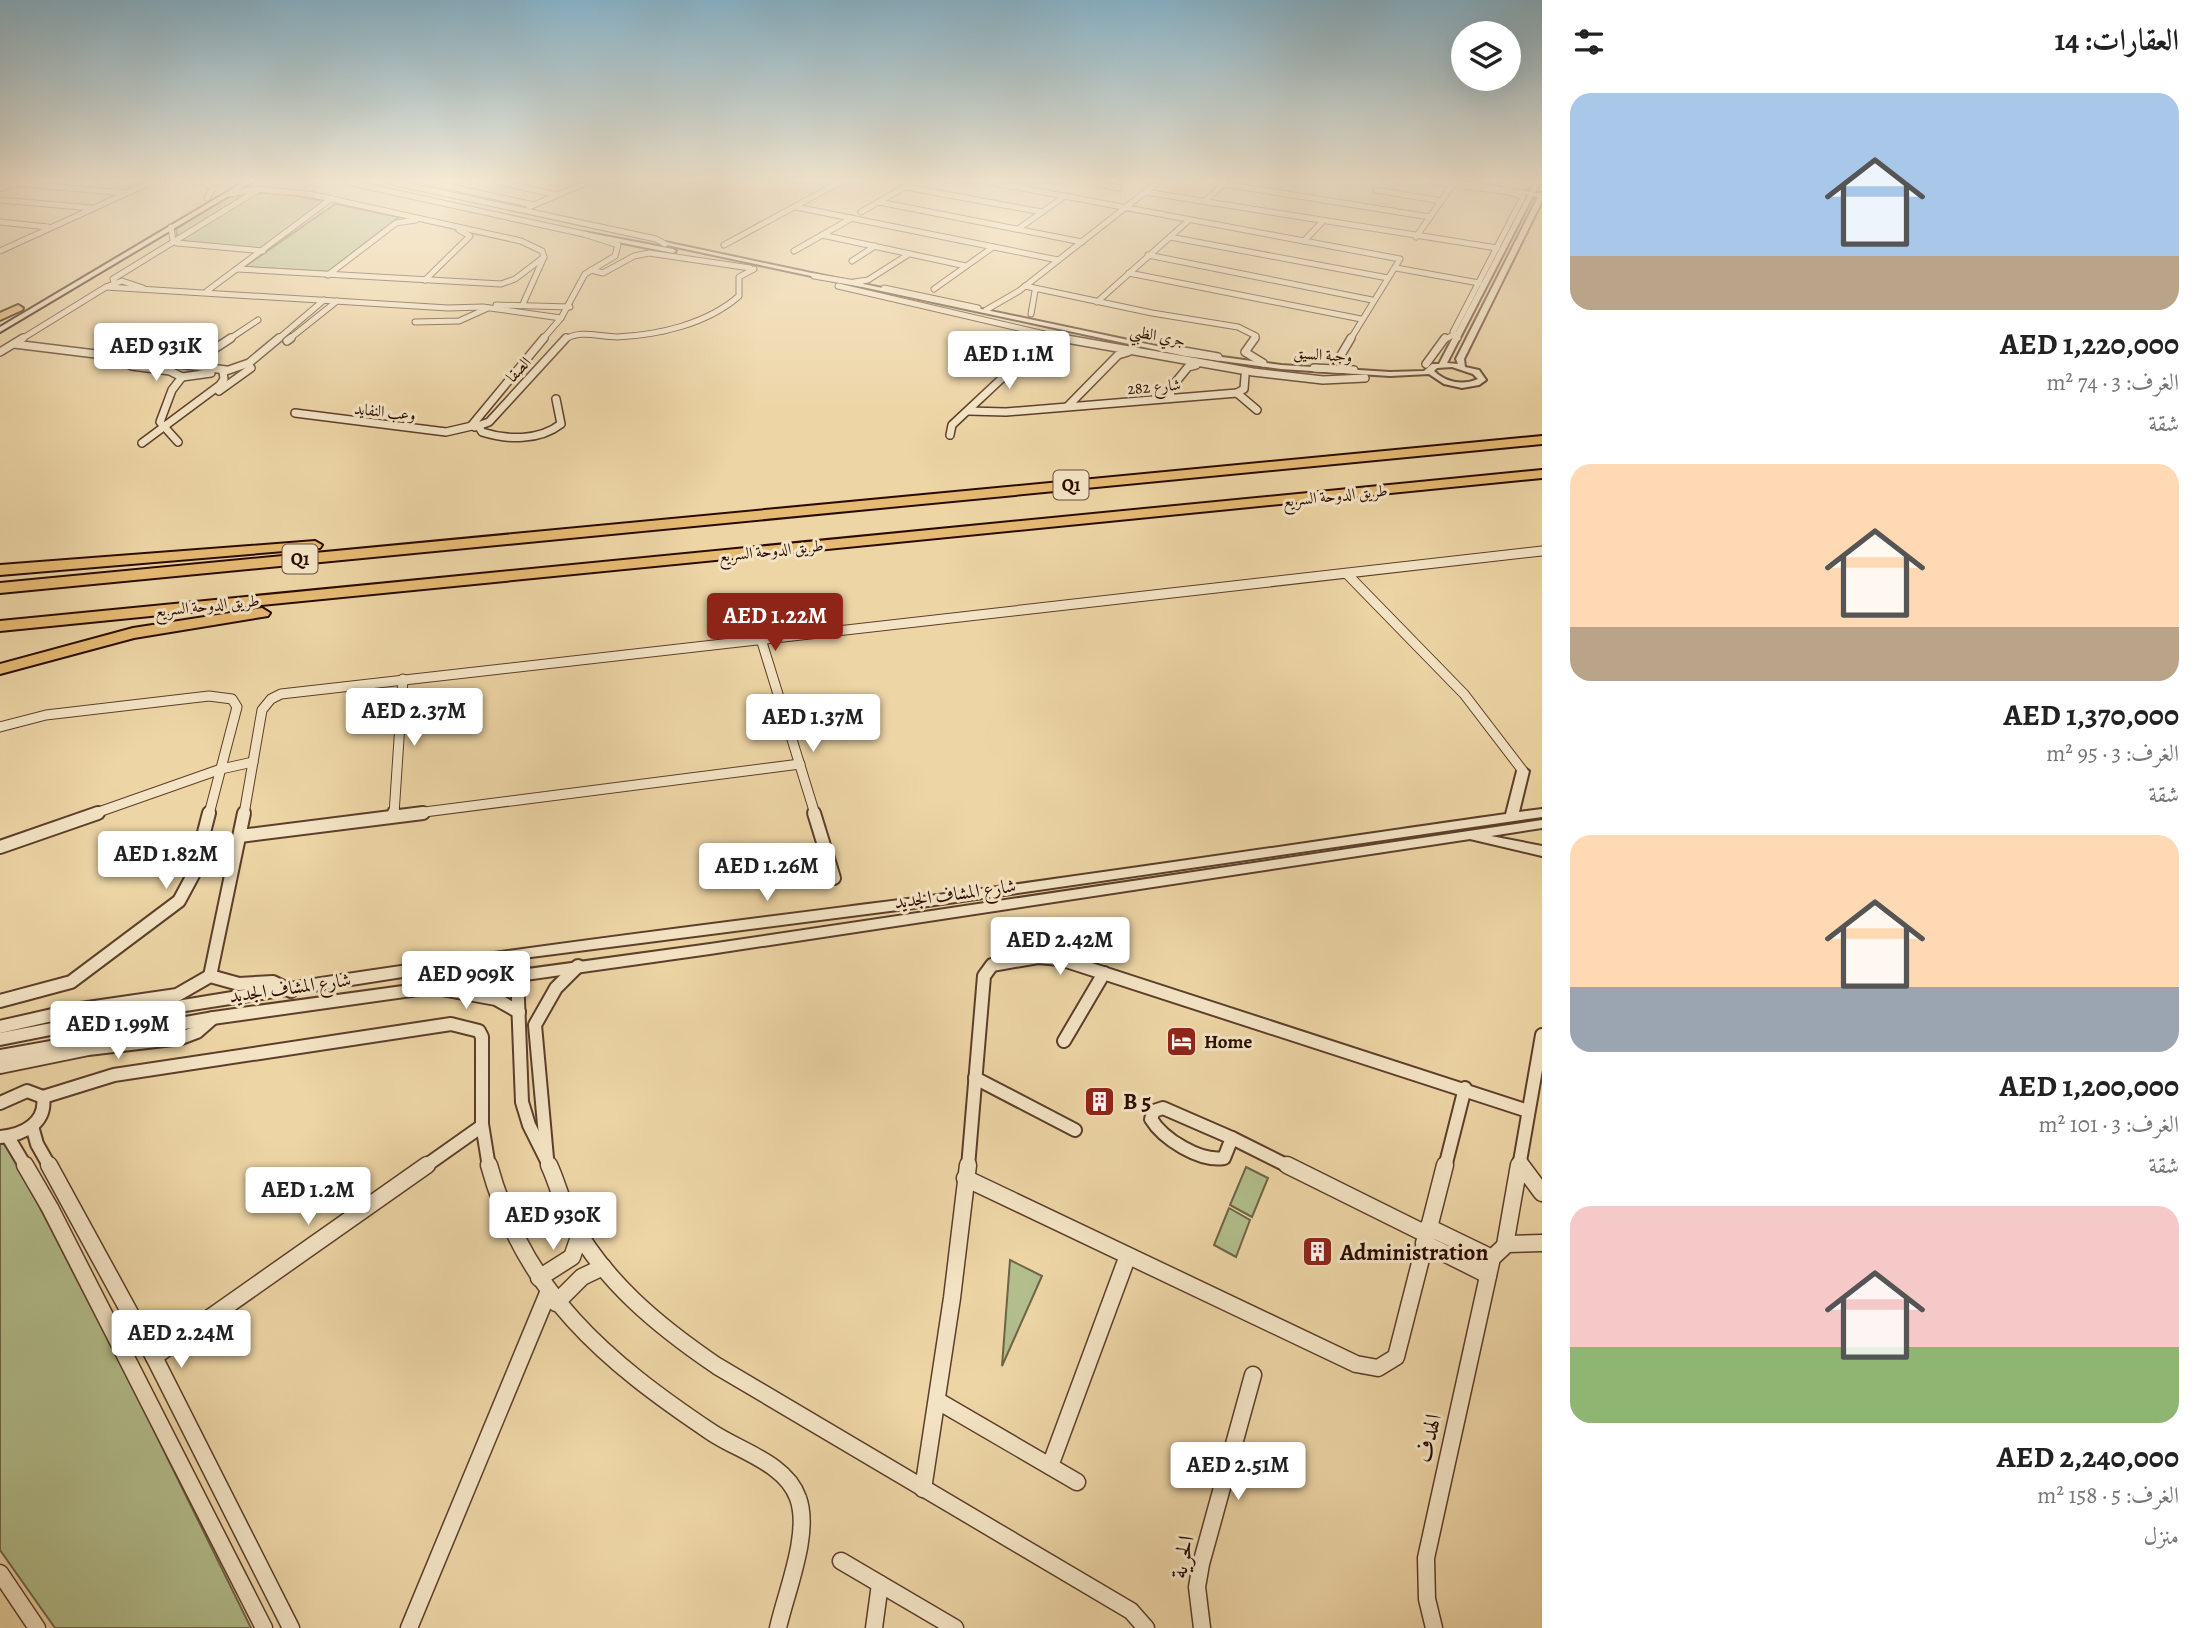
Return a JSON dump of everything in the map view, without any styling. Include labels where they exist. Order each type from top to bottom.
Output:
[{"type":"highway","points":[[0,318],[18,308]]},
{"type":"highway","name":"طريق الدوحة السريع","points":[[0,588],[1542,440]]},
{"type":"highway","name":"طريق الدوحة السريع","points":[[0,626],[1542,474]]},
{"type":"highway","points":[[0,570],[493,532],[599,529]]},
{"type":"highway","points":[[0,670],[97,642],[167,626],[620,575],[694,558]]},
{"type":"main road","points":[[18,308],[104,258]]},
{"type":"main road","points":[[0,330],[120,258]]},
{"type":"street","points":[[114,282],[113,279],[148,258]]},
{"type":"street","points":[[207,291],[253,258]]},
{"type":"street","points":[[328,275],[350,258]]},
{"type":"street","points":[[425,280],[448,258]]},
{"type":"street","points":[[237,269],[509,283],[521,277],[535,260],[541,258]]},
{"type":"street","points":[[523,304],[544,258]]},
{"type":"street","name":"جري الظبي","points":[[591,270],[612,258]]},
{"type":"street","points":[[591,270],[603,273],[630,258]]},
{"type":"street","points":[[683,258],[752,268]]},
{"type":"street","name":"جري الظبي","points":[[706,258],[1163,355],[1267,371],[1443,381],[1465,385],[1481,382],[1479,374],[1462,366]]},
{"type":"street","name":"جري الظبي","points":[[730,258],[1060,327],[1182,358],[1381,374],[1428,368]]},
{"type":"street","points":[[852,261],[857,258]]},
{"type":"street","points":[[869,283],[904,258]]},
{"type":"street","points":[[928,258],[966,266]]},
{"type":"street","points":[[934,289],[977,258]]},
{"type":"street","points":[[1048,258],[1058,260]]},
{"type":"street","points":[[1000,309],[1061,258]]},
{"type":"street","points":[[1102,304],[1145,258]]},
{"type":"street","points":[[1163,258],[1372,300]]},
{"type":"street","points":[[1281,258],[1388,278]]},
{"type":"street","points":[[1341,355],[1372,300],[1396,268],[1400,259],[1395,258]]},
{"type":"street","points":[[1442,365],[1493,258]]},
{"type":"street","points":[[1455,337],[1494,258]]},
{"type":"street","points":[[1428,368],[1442,365],[1462,366],[1460,359],[1510,258]]},
{"type":"street","name":"الصفا","points":[[591,270],[583,276],[570,307],[473,421],[476,427],[489,422],[566,338],[583,333],[615,337],[639,334],[716,315],[740,296],[739,277],[752,268]]},
{"type":"street","points":[[1396,268],[1479,283]]},
{"type":"street","points":[[1129,273],[1361,319]]},
{"type":"street","name":"وجبة السيق","points":[[814,276],[869,283],[986,310],[1000,309],[1060,327],[1200,354],[1381,374]]},
{"type":"street","points":[[0,352],[114,282],[125,281],[143,288]]},
{"type":"street","points":[[838,286],[1040,334],[1144,355],[1182,358],[1198,364],[1254,372],[1338,380],[1365,378]]},
{"type":"street","points":[[106,287],[207,291],[336,302],[488,308],[561,318]]},
{"type":"street","points":[[1022,288],[1188,324],[1207,322],[1242,328],[1256,338],[1245,352],[1263,363]]},
{"type":"street","points":[[1031,314],[1035,292]]},
{"type":"street","points":[[283,296],[342,296],[570,307]]},
{"type":"street","points":[[132,356],[129,365],[170,371],[182,377],[224,372],[249,363],[329,296]]},
{"type":"street","points":[[142,443],[342,296]]},
{"type":"street","points":[[917,298],[931,298]]},
{"type":"street","points":[[415,322],[459,321],[488,308]]},
{"type":"street","points":[[190,365],[258,320]]},
{"type":"street","points":[[1021,324],[1040,334]]},
{"type":"street","points":[[950,435],[951,426],[1040,334]]},
{"type":"street","points":[[1428,368],[1446,337],[1455,337]]},
{"type":"street","points":[[14,344],[132,356],[224,372]]},
{"type":"street","points":[[1112,348],[1118,355]]},
{"type":"street","points":[[1066,407],[1081,396],[1118,355],[1131,352]]},
{"type":"street","points":[[1182,358],[1200,354]]},
{"type":"street","points":[[1144,355],[1163,355]]},
{"type":"street","points":[[1182,358],[1188,367]]},
{"type":"street","points":[[1171,398],[1170,389],[1188,367],[1198,364]]},
{"type":"street","points":[[1428,368],[1443,381]]},
{"type":"street","points":[[1234,369],[1245,376]]},
{"type":"street","points":[[164,428],[220,384],[224,379],[224,372]]},
{"type":"street","points":[[1245,376],[1254,372]]},
{"type":"street","points":[[1245,376],[1244,389],[1237,393],[1257,410]]},
{"type":"street","points":[[178,442],[160,422],[169,397],[182,377]]},
{"type":"street","name":"شارع 282","points":[[968,411],[1098,405],[1237,393]]},
{"type":"street","points":[[1081,396],[1098,405]]},
{"type":"street","points":[[476,427],[485,434],[494,436],[547,433],[561,424],[556,399]]},
{"type":"street","name":"وعب النفايد","points":[[295,413],[446,432],[459,432],[476,427]]},
{"type":"street","points":[[0,1027],[74,1010],[185,992],[210,976],[240,836],[262,710],[276,696],[294,691],[1542,551]]},
{"type":"street","points":[[1347,574],[1428,655],[1503,741],[1523,772],[1513,815]]},
{"type":"street","points":[[761,639],[834,878]]},
{"type":"street","points":[[394,816],[403,679]]},
{"type":"street","points":[[0,727],[46,715],[225,696],[236,703],[237,707],[193,875],[179,901],[71,982],[0,1001]]},
{"type":"street","points":[[0,848],[221,769],[253,762]]},
{"type":"street","points":[[240,836],[800,765]]},
{"type":"street","name":"شارع المشاف الجديد","points":[[0,1039],[122,1015],[531,952],[935,900],[1513,815],[1542,813]]},
{"type":"street","name":"شارع المشاف الجديد","points":[[0,1056],[213,1018],[1542,824]]},
{"type":"street","points":[[1464,835],[1542,851]]},
{"type":"street","points":[[923,1489],[938,1401],[965,1178],[984,976],[992,965],[1052,957],[1465,1088],[1528,1111]]},
{"type":"street","points":[[578,966],[556,988],[534,1025],[547,1159],[557,1188],[580,1234],[629,1298],[685,1345],[1131,1611],[1146,1628]]},
{"type":"street","points":[[1064,1041],[1104,973]]},
{"type":"street","points":[[517,974],[522,1103],[534,1139],[547,1159]]},
{"type":"street","points":[[210,976],[239,984],[273,982],[290,991]]},
{"type":"street","points":[[426,987],[496,999],[519,1012]]},
{"type":"street","points":[[122,1015],[142,1000]]},
{"type":"street","points":[[0,1067],[99,1047],[181,1038],[197,1032],[213,1018]]},
{"type":"street","points":[[0,1102],[21,1092],[30,1091],[43,1097],[75,1085],[126,1073],[286,1047],[459,1024],[479,1031],[484,1039],[482,1126],[500,1196],[539,1278],[552,1298],[621,1366],[792,1485],[802,1519],[778,1628]]},
{"type":"street","points":[[1504,1245],[1542,1035]]},
{"type":"street","points":[[975,1078],[1075,1130]]},
{"type":"street","points":[[965,1178],[1127,1258],[1356,1364],[1376,1369],[1391,1364],[1396,1357],[1465,1088]]},
{"type":"street","points":[[43,1097],[44,1111],[32,1126],[4,1137],[50,1208],[264,1628]]},
{"type":"street","points":[[1232,1138],[1224,1158],[1213,1160],[1158,1132],[1152,1123],[1152,1114],[1158,1109],[1169,1109],[1232,1138],[1490,1266],[1496,1250],[1504,1245],[1542,1243]]},
{"type":"street","points":[[32,1126],[37,1144],[154,1357],[291,1628]]},
{"type":"street","points":[[154,1357],[482,1126]]},
{"type":"street","points":[[1519,1162],[1542,1193]]},
{"type":"street","points":[[539,1278],[572,1259],[577,1251],[580,1234]]},
{"type":"street","points":[[1050,1466],[1127,1258]]},
{"type":"street","name":"الهدف","points":[[1434,1628],[1427,1599],[1426,1558],[1490,1266]]},
{"type":"street","points":[[409,1628],[552,1298],[603,1267]]},
{"type":"street","name":"الحرية","points":[[1202,1628],[1197,1587],[1201,1564],[1253,1375]]},
{"type":"street","points":[[938,1401],[1077,1482]]},
{"type":"street","points":[[841,1561],[955,1628]]},
{"type":"street","points":[[0,1573],[37,1628]]},
{"type":"street","points":[[874,1628],[880,1584]]},
{"type":"green space","points":[[257,258],[346,258],[328,272],[244,267]]},
{"type":"green space","points":[[0,1143],[8,1146],[136,1394],[251,1628],[55,1628],[0,1550]]},
{"type":"green space","points":[[1246,1167],[1268,1178],[1252,1217],[1230,1205]]},
{"type":"green space","points":[[1229,1208],[1250,1220],[1236,1257],[1214,1245]]},
{"type":"green space","points":[[1010,1260],[1042,1276],[1002,1366]]},
{"type":"place","name":"Home","points":[[1181,1041]]},
{"type":"place","name":"B 5","points":[[1100,1101]]},
{"type":"place","name":"Administration","points":[[1317,1252]]}]
